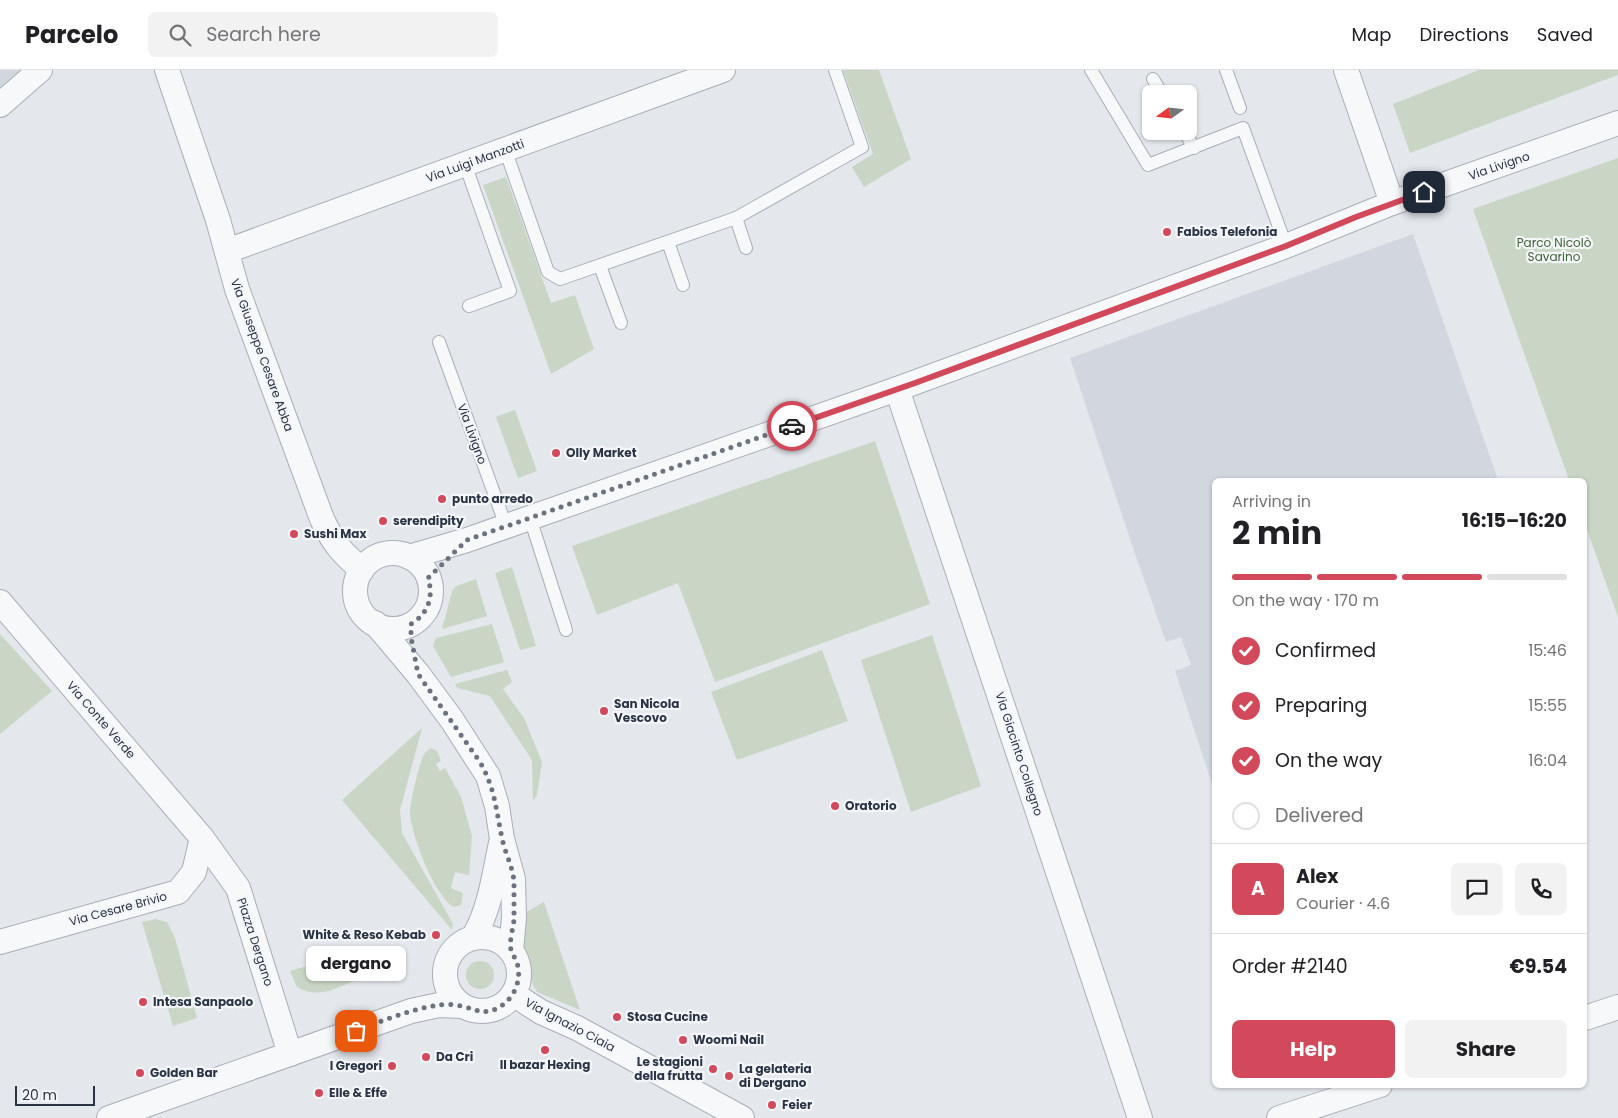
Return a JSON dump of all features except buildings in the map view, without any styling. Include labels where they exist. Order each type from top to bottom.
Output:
[{"type":"street","points":[[0,105],[40,70]]},
{"type":"street","name":"Via Giuseppe Cesare Abba","points":[[167,70],[218,220],[237,289],[322,519],[331,538],[362,570]]},
{"type":"street","name":"Via Luigi Manzotti","points":[[227,251],[723,70]]},
{"type":"street","points":[[1346,70],[1392,204]]},
{"type":"street","name":"Via Livigno","points":[[409,557],[467,540],[897,389],[1286,246],[1392,204],[1618,123]]},
{"type":"street","name":"Via Giacinto Collegno","points":[[897,389],[1140,1118]]},
{"type":"street","name":"Via Livigno","points":[[428,578],[467,540]]},
{"type":"street","points":[[395,553],[409,557],[420,565],[428,578],[431,594],[427,608],[418,619],[402,627],[392,628],[375,623],[367,618],[356,597],[357,583],[362,570],[371,560],[384,554],[395,553]]},
{"type":"street","name":"Via Conte Verde","points":[[0,602],[202,838]]},
{"type":"street","points":[[375,623],[418,674],[452,720],[488,776],[497,806],[502,839],[488,904],[482,924],[473,938]]},
{"type":"street","points":[[411,624],[411,637],[418,674]]},
{"type":"street","name":"Via Cesare Brivio","points":[[0,942],[178,892],[194,872],[202,838]]},
{"type":"street","name":"Piazza Dergano","points":[[202,838],[238,888],[290,1054]]},
{"type":"street","name":"Via Ignazio Ciaia","points":[[502,839],[514,879],[514,918],[511,951],[516,959],[518,982],[513,994],[541,1012],[577,1028],[742,1118]]},
{"type":"street","points":[[411,1011],[432,989],[455,949],[465,941],[483,937],[496,940],[511,951]]},
{"type":"street","points":[[445,968],[445,981],[448,990],[452,997],[462,1006]]},
{"type":"street","points":[[109,1118],[411,1011],[439,1005],[462,1006],[475,1011],[490,1010],[503,1005],[513,994]]},
{"type":"street","points":[[1587,1017],[1618,1007]]},
{"type":"street","points":[[1293,1116],[1372,1088]]},
{"type":"lane","points":[[505,149],[548,272],[560,279],[736,218],[862,148],[835,70]]},
{"type":"lane","points":[[1091,70],[1148,165],[1243,128],[1286,246]]},
{"type":"lane","points":[[1226,70],[1240,108]]},
{"type":"lane","points":[[1153,79],[1157,85]]},
{"type":"lane","points":[[1189,140],[1194,148]]},
{"type":"lane","points":[[465,164],[510,290],[469,306]]},
{"type":"lane","points":[[736,218],[746,248]]},
{"type":"lane","points":[[668,242],[683,285]]},
{"type":"lane","points":[[600,266],[621,324]]},
{"type":"lane","name":"Via Livigno","points":[[439,342],[506,526]]},
{"type":"lane","points":[[530,518],[566,630]]},
{"type":"shaded area","points":[[0,70],[41,70],[0,106]]},
{"type":"shaded area","points":[[1413,234],[1497,478],[1212,478],[1212,784],[1175,671],[1191,665],[1181,637],[1166,642],[1070,358]]},
{"type":"green space","points":[[843,70],[879,70],[911,159],[864,187],[852,167],[873,154]]},
{"type":"green space","points":[[1479,70],[1618,70],[1618,75],[1410,153],[1393,104]]},
{"type":"green space","name":"Parco Nicolò Savarino","points":[[1618,158],[1618,617],[1587,530],[1587,478],[1568,478],[1473,209]]},
{"type":"green space","points":[[506,177],[551,303],[575,295],[594,349],[551,374],[483,185]]},
{"type":"green space","points":[[515,410],[537,471],[518,478],[496,417]]},
{"type":"green space","points":[[875,441],[930,604],[715,682],[678,583],[597,615],[572,546]]},
{"type":"green space","points":[[512,567],[536,646],[520,650],[495,573]]},
{"type":"green space","points":[[476,579],[487,616],[442,629],[452,591],[456,586]]},
{"type":"green space","points":[[492,624],[504,662],[451,677],[433,646],[436,638]]},
{"type":"green space","points":[[0,634],[52,691],[0,734]]},
{"type":"green space","points":[[932,635],[981,786],[911,812],[861,660]]},
{"type":"green space","points":[[822,650],[848,721],[737,760],[711,692]]},
{"type":"green space","points":[[507,670],[512,682],[503,689],[524,718],[542,762],[537,795],[533,801],[532,760],[490,696],[457,688],[455,684]]},
{"type":"green space","points":[[422,728],[400,810],[402,833],[453,924],[452,930],[342,800]]},
{"type":"green space","points":[[431,748],[437,751],[441,761],[436,764],[440,771],[445,768],[461,797],[472,836],[469,875],[455,872],[451,888],[463,893],[461,905],[454,907],[439,891],[432,879],[415,836],[410,814],[420,764],[425,752]]},
{"type":"green space","points":[[544,902],[580,1010],[537,992],[522,952],[523,914]]},
{"type":"green space","points":[[155,919],[167,922],[175,938],[197,1018],[173,1026],[142,922]]},
{"type":"green space","points":[[334,958],[354,981],[326,992],[304,991],[297,987],[290,971]]},
{"type":"green space","points":[[480,961],[490,965],[494,975],[490,985],[480,989],[470,985],[466,975],[470,965]]},
{"type":"way so far","points":[[356,1031],[411,1011],[439,1005],[462,1006],[475,1011],[495,1009],[507,1002],[518,982],[519,972],[516,959],[511,951],[514,918],[514,879],[502,839],[493,791],[488,776],[480,762],[418,674],[411,637],[411,624],[427,608],[431,594],[428,578],[467,540],[792,426]]},
{"type":"place","name":"Fabios Telefonia","points":[[1167,232]]},
{"type":"place","name":"Olly Market","points":[[556,453]]},
{"type":"place","name":"punto arredo","points":[[442,499]]},
{"type":"place","name":"serendipity","points":[[383,521]]},
{"type":"place","name":"Sushi Max","points":[[294,534]]},
{"type":"place","name":"San Nicola Vescovo","points":[[604,711]]},
{"type":"place","name":"Oratorio","points":[[835,806]]},
{"type":"place","name":"White & Reso Kebab","points":[[436,935]]},
{"type":"place","name":"Intesa Sanpaolo","points":[[143,1002]]},
{"type":"place","name":"Stosa Cucine","points":[[617,1017]]},
{"type":"place","name":"dergano","points":[[356,1031]]},
{"type":"place","name":"Woomi Nail","points":[[683,1040]]},
{"type":"place","name":"Il bazar Hexing","points":[[545,1050]]},
{"type":"place","name":"Da Cri","points":[[426,1057]]},
{"type":"place","name":"I Gregori","points":[[392,1066]]},
{"type":"place","name":"Le stagioni della frutta","points":[[713,1069]]},
{"type":"place","name":"Golden Bar","points":[[140,1073]]},
{"type":"place","name":"La gelateria di Dergano","points":[[729,1076]]},
{"type":"place","name":"Elle & Effe","points":[[319,1093]]},
{"type":"place","name":"Feier","points":[[772,1105]]},
{"type":"route","points":[[792,426],[915,383],[1286,246],[1424,192]]}]
